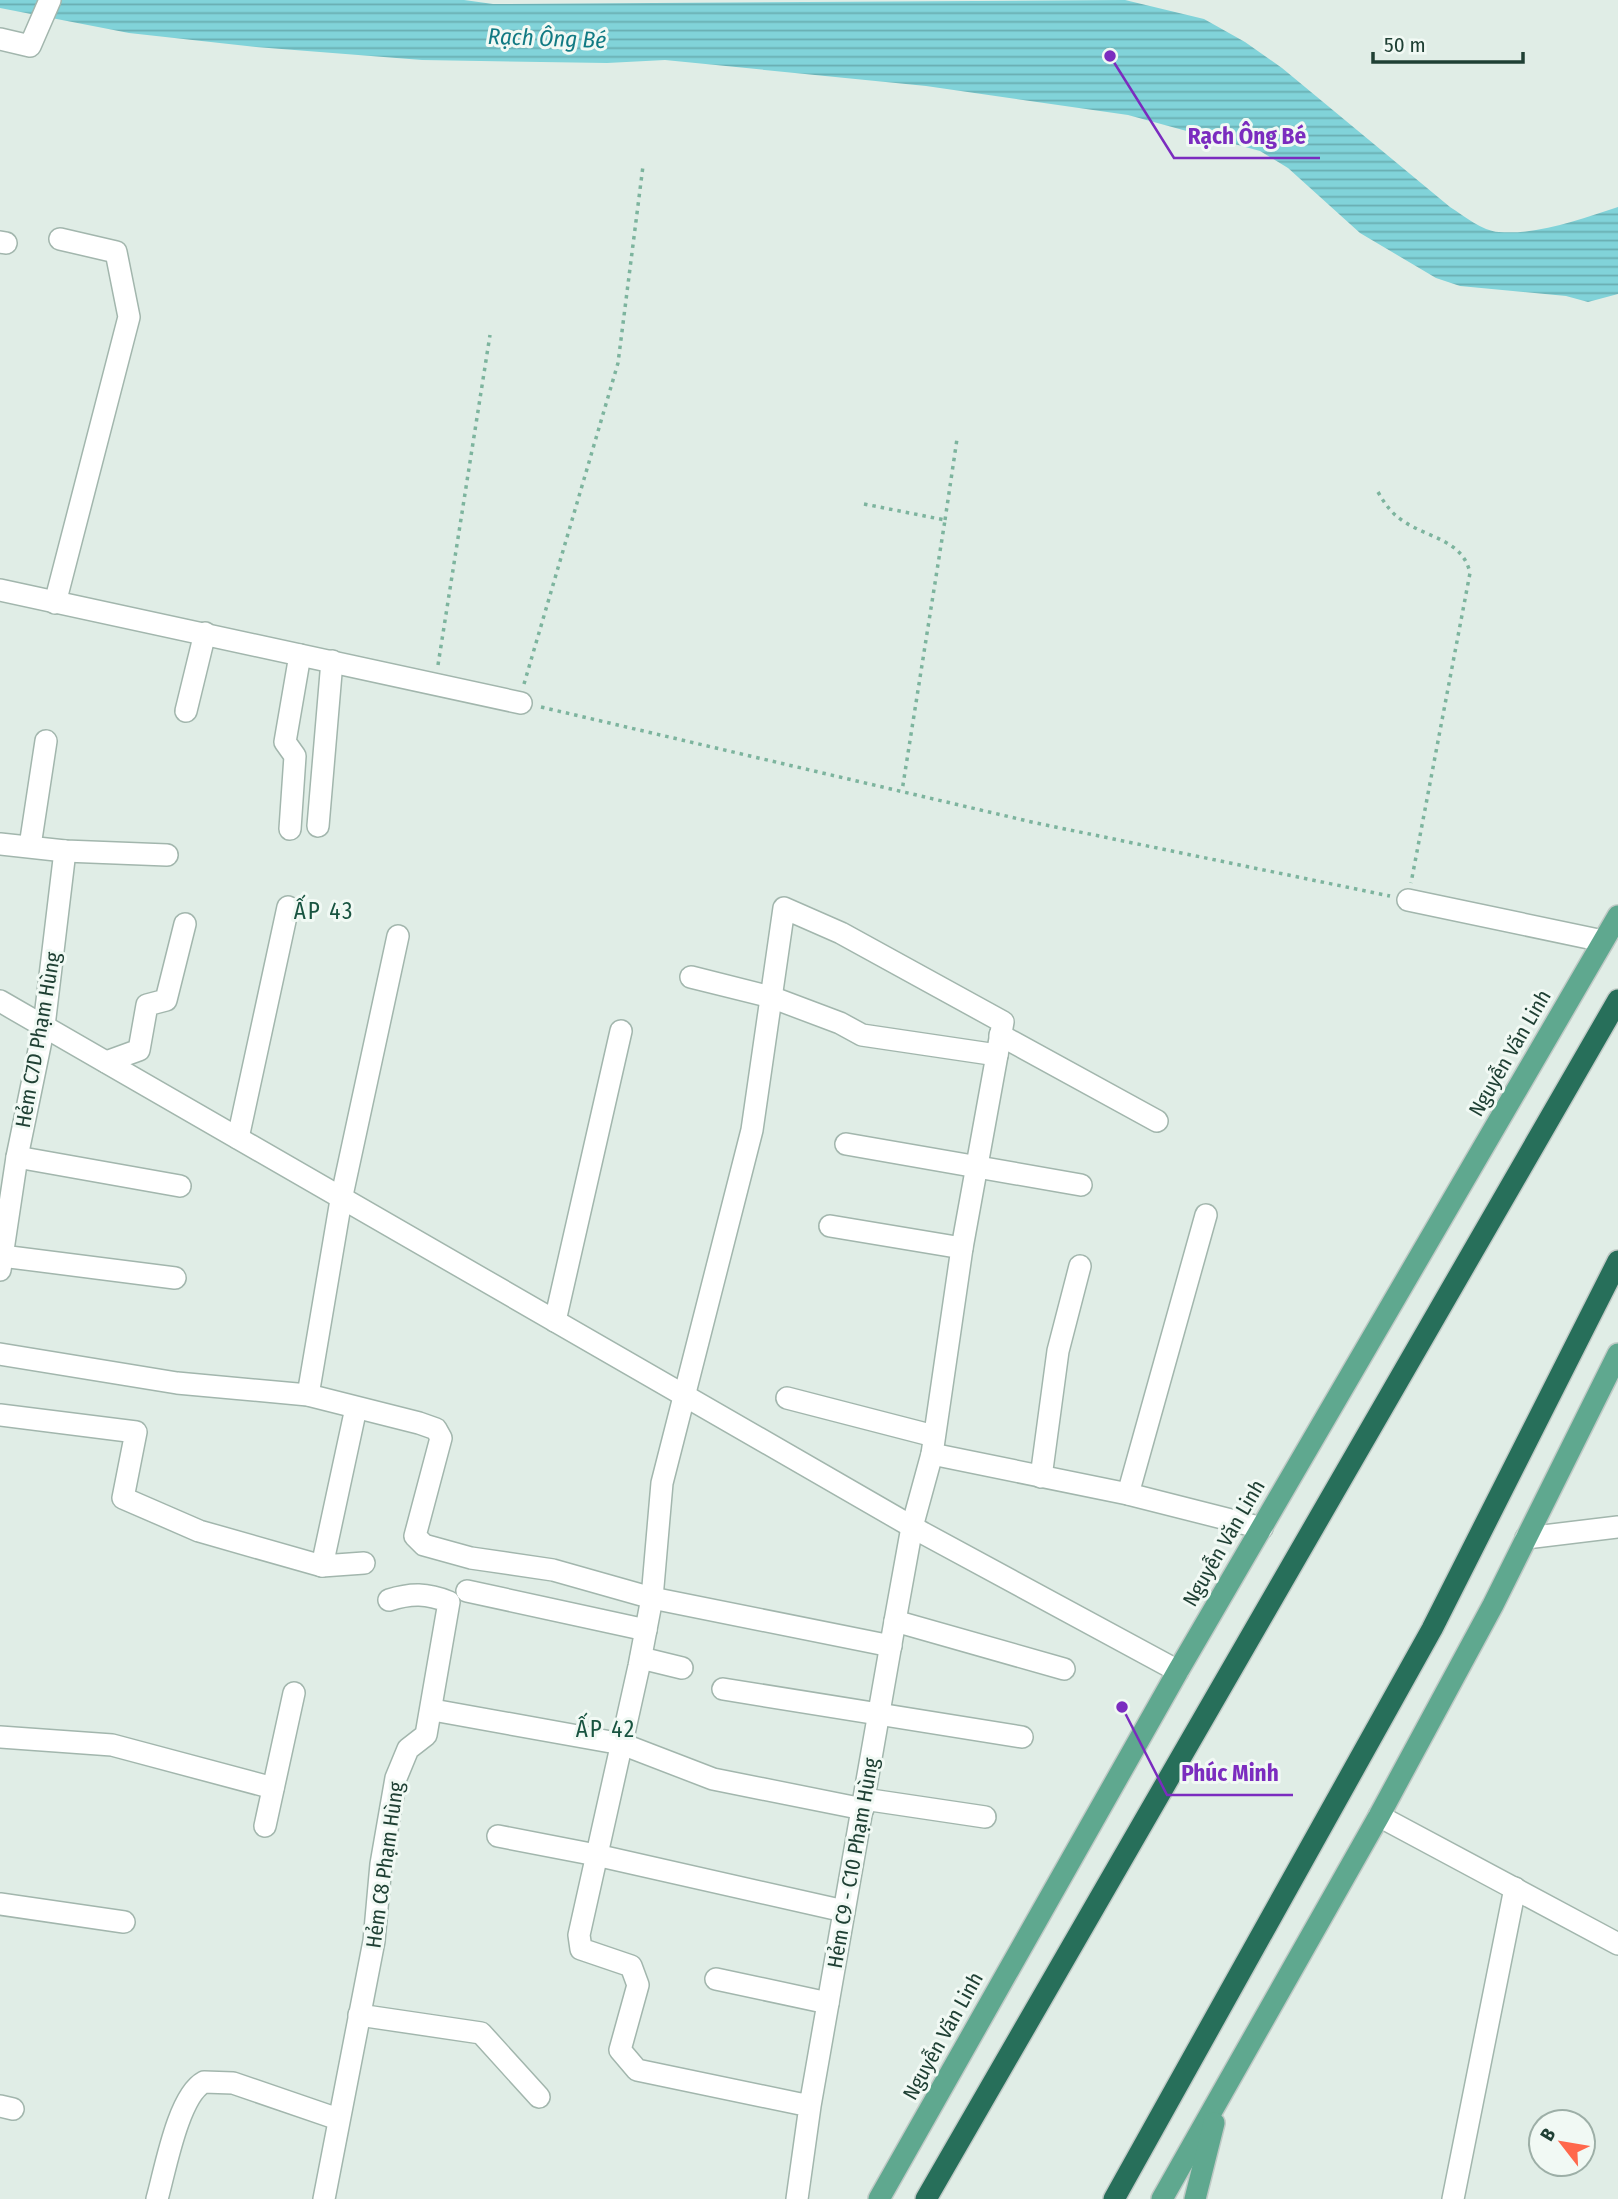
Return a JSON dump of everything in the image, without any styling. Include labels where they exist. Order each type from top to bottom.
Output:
[{"type":"highway","points":[[926,2199],[1618,1000]]},
{"type":"highway","points":[[1114,2199],[1432,1629],[1618,1261]]},
{"type":"main road","name":"Nguyễn Văn Linh","points":[[879,2199],[1178,1671],[1618,916]]},
{"type":"main road","points":[[1162,2199],[1379,1816],[1526,1538],[1618,1354]]},
{"type":"main road","points":[[1195,2199],[1223,2090]]},
{"type":"street","points":[[0,38],[30,46],[50,0]]},
{"type":"street","points":[[55,603],[129,317],[116,252],[60,239]]},
{"type":"street","points":[[0,590],[521,703]]},
{"type":"street","points":[[186,711],[205,633]]},
{"type":"street","points":[[290,830],[295,756],[285,742],[300,655]]},
{"type":"street","points":[[318,826],[332,661]]},
{"type":"street","points":[[30,846],[46,741]]},
{"type":"street","points":[[0,844],[65,851],[166,855]]},
{"type":"street","name":"Hẻm C7D Phạm Hùng","points":[[1,1263],[10,1170],[44,1026],[65,851]]},
{"type":"street","points":[[1408,900],[1603,941]]},
{"type":"street","points":[[238,1138],[288,907]]},
{"type":"street","points":[[810,2106],[637,2070],[620,2050],[638,1985],[631,1966],[581,1948],[579,1935],[652,1598],[662,1483],[752,1130],[784,908],[841,933],[1000,1037],[1157,1121]]},
{"type":"street","points":[[106,1062],[139,1050],[147,1005],[166,1000],[186,924]]},
{"type":"street","points":[[308,1395],[341,1200],[398,936]]},
{"type":"street","points":[[691,977],[771,997],[840,1023],[862,1035],[1000,1037]]},
{"type":"street","points":[[0,1001],[912,1527],[1178,1671]]},
{"type":"street","points":[[555,1321],[621,1031]]},
{"type":"street","name":"Hẻm C9 - C10 Phạm Hùng","points":[[797,2199],[810,2106],[895,1621],[912,1527],[933,1445],[962,1248],[979,1166],[1000,1037]]},
{"type":"street","points":[[846,1143],[1081,1185]]},
{"type":"street","points":[[10,1170],[180,1186]]},
{"type":"street","points":[[1128,1494],[1206,1215]]},
{"type":"street","points":[[830,1226],[962,1248]]},
{"type":"street","points":[[1,1263],[175,1278]]},
{"type":"street","points":[[1041,1476],[1058,1351],[1080,1266]]},
{"type":"street","points":[[0,1354],[177,1383],[308,1395],[419,1423],[439,1432],[441,1438],[415,1536],[424,1545],[471,1558],[553,1570],[652,1598],[891,1646]]},
{"type":"street","points":[[788,1398],[933,1445],[1041,1476],[1128,1494],[1262,1528]]},
{"type":"street","points":[[322,1566],[356,1408]]},
{"type":"street","points":[[0,1415],[136,1432],[123,1498],[199,1531],[322,1566],[364,1563]]},
{"type":"street","points":[[1526,1538],[1618,1527]]},
{"type":"street","points":[[467,1591],[646,1630]]},
{"type":"street","name":"Hẻm C8 Phạm Hùng","points":[[324,2199],[374,1941],[381,1864],[396,1777],[408,1749],[426,1735],[433,1710],[449,1602],[424,1594],[410,1594],[389,1600]]},
{"type":"street","points":[[895,1621],[1063,1669]]},
{"type":"street","points":[[640,1658],[682,1668]]},
{"type":"street","points":[[723,1689],[1022,1737]]},
{"type":"street","points":[[265,1826],[294,1693]]},
{"type":"street","points":[[433,1710],[622,1744],[713,1779],[864,1804],[985,1817]]},
{"type":"street","points":[[0,1737],[112,1745],[273,1788]]},
{"type":"street","points":[[1379,1816],[1618,1944]]},
{"type":"street","points":[[498,1836],[596,1855],[844,1911]]},
{"type":"street","points":[[1453,2199],[1515,1888]]},
{"type":"street","points":[[0,1904],[124,1922]]},
{"type":"street","points":[[716,1979],[828,2003]]},
{"type":"street","points":[[359,2015],[481,2034],[539,2097]]},
{"type":"street","points":[[157,2199],[182,2113],[193,2092],[204,2082],[233,2083],[338,2119]]},
{"type":"path","points":[[643,166],[618,363],[527,669],[521,703],[1036,823],[1408,900],[1470,573],[1467,560],[1457,548],[1404,522],[1389,510],[1378,492]]},
{"type":"path","points":[[435,684],[490,335]]},
{"type":"path","points":[[902,791],[957,439]]},
{"type":"path","points":[[864,504],[945,520]]},
{"type":"water","points":[[0,0],[464,0],[493,4],[1125,0],[1204,19],[1245,42],[1282,68],[1450,207],[1486,229],[1514,232],[1545,229],[1618,207],[1618,294],[1588,302],[1566,296],[1460,286],[1436,278],[1360,233],[1288,168],[1260,151],[1128,115],[926,86],[665,60],[607,63],[422,60],[256,47],[129,33],[0,8]]},
{"type":"place","name":"Rạch Ông Bé","points":[[1110,56]]},
{"type":"place","name":"Phúc Minh","points":[[1122,1707]]},
{"type":"district","name":"ẤP 43","points":[[324,911]]},
{"type":"district","name":"ẤP 42","points":[[606,1729]]}]
